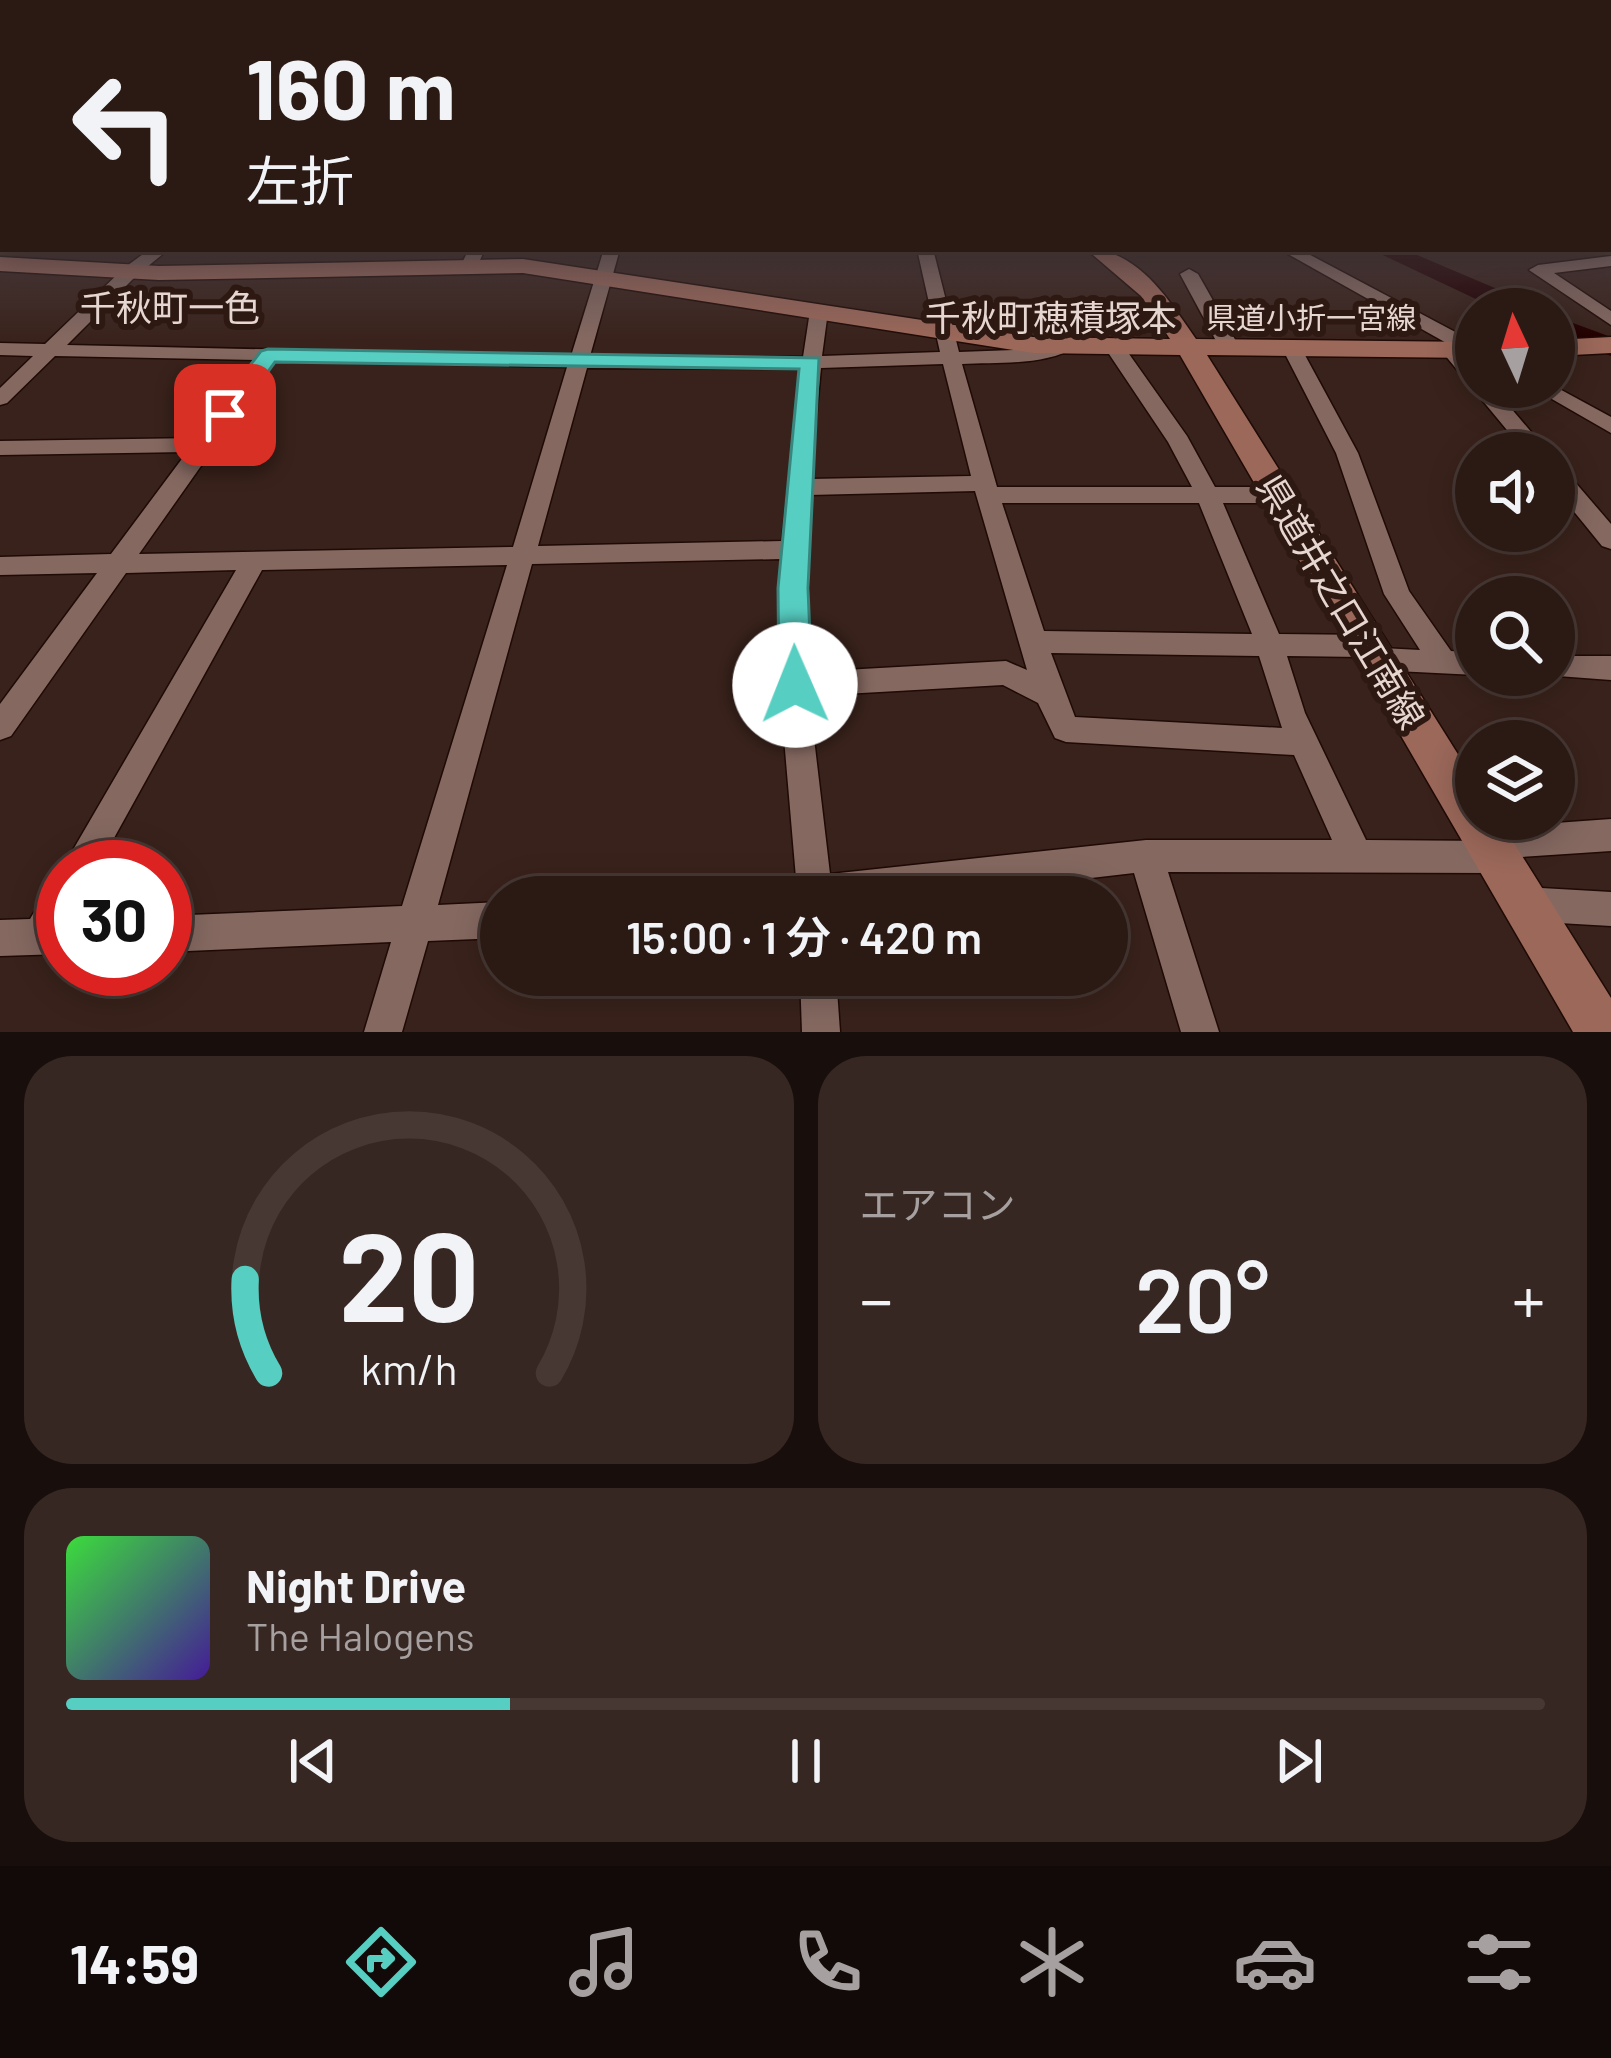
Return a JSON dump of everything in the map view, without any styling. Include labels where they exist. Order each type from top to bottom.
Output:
[{"type":"main road","name":"県道井之口江南線","points":[[1101,252],[1150,291],[1190,349],[1602,1032]]},
{"type":"main road","name":"県道小折一宮線","points":[[2,266],[130,272],[473,258],[523,266],[609,263],[947,346],[1455,350]]},
{"type":"main road","points":[[1575,347],[1611,345]]},
{"type":"street","points":[[0,399],[156,252]]},
{"type":"street","points":[[926,252],[985,489],[1046,693],[1066,729],[1303,742]]},
{"type":"street","points":[[1292,252],[1455,342]]},
{"type":"street","points":[[1611,261],[1538,270],[1611,319]]},
{"type":"street","points":[[383,1032],[609,263]]},
{"type":"street","points":[[1189,274],[1231,350]]},
{"type":"street","points":[[812,876],[795,685],[795,550],[819,311]]},
{"type":"street","points":[[0,350],[811,362],[947,346]]},
{"type":"street","points":[[1115,348],[1179,441],[1208,495],[1270,645],[1303,742],[1356,856]]},
{"type":"street","points":[[1293,350],[1347,453],[1397,594],[1442,660]]},
{"type":"street","points":[[0,727],[268,356]]},
{"type":"street","points":[[1575,406],[1611,426]]},
{"type":"street","points":[[1500,408],[1520,432]]},
{"type":"street","points":[[0,448],[203,445]]},
{"type":"street","points":[[799,487],[1279,495]]},
{"type":"street","points":[[1575,497],[1611,540]]},
{"type":"street","points":[[6,573],[115,565],[795,550]]},
{"type":"street","points":[[95,840],[254,562]]},
{"type":"street","points":[[1034,642],[1270,645],[1455,662]]},
{"type":"street","points":[[1575,667],[1611,668]]},
{"type":"street","points":[[795,685],[1006,673],[1046,693]]},
{"type":"street","points":[[976,876],[1146,856],[1495,857],[1515,842],[1611,835]]},
{"type":"street","points":[[1146,856],[1199,1032]]},
{"type":"street","points":[[1524,904],[1611,909]]},
{"type":"street","points":[[192,933],[480,921]]},
{"type":"street","points":[[0,938],[36,937]]},
{"type":"street","points":[[819,996],[821,1032]]},
{"type":"waterway","points":[[1389,252],[1472,288]]},
{"type":"waterway","points":[[1575,332],[1611,347]]},
{"type":"district","name":"千秋町一色","points":[[170,306]]},
{"type":"district","name":"千秋町穂積塚本","points":[[1051,316]]},
{"type":"route","points":[[225,415],[268,356],[811,362],[793,588],[795,685]]}]
